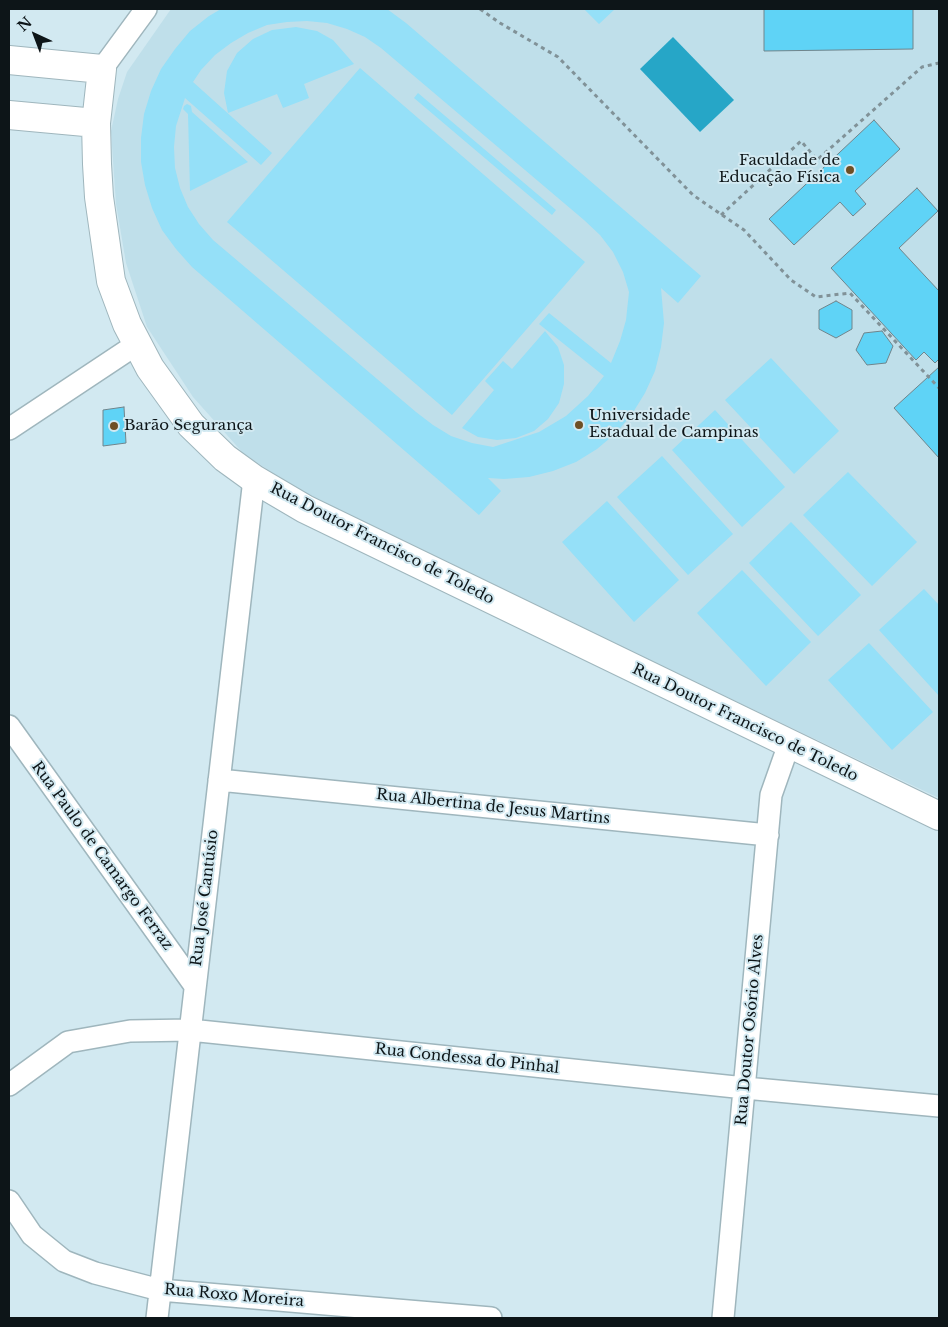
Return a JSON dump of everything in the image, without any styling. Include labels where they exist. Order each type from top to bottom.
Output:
[{"type":"main road","points":[[9,60],[102,69]]},
{"type":"main road","name":"Rua Doutor Francisco de Toledo","points":[[102,69],[96,123],[99,197],[110,281],[127,324],[150,368],[191,425],[225,458],[254,479],[305,509],[939,816]]},
{"type":"main road","points":[[9,115],[96,123]]},
{"type":"street","name":"Rua Doutor Francisco de Toledo","points":[[102,69],[146,9]]},
{"type":"street","points":[[9,429],[137,344]]},
{"type":"street","name":"Rua José Cantúsio","points":[[157,1318],[254,479]]},
{"type":"street","name":"Rua Paulo de Camargo Ferraz","points":[[9,726],[195,986]]},
{"type":"street","name":"Rua Doutor Osório Alves","points":[[723,1318],[772,795],[789,744]]},
{"type":"street","name":"Rua Albertina de Jesus Martins","points":[[219,780],[768,834]]},
{"type":"street","name":"Rua Condessa do Pinhal","points":[[9,1085],[68,1042],[130,1031],[190,1030],[745,1088],[939,1106]]},
{"type":"street","name":"Rua Roxo Moreira","points":[[9,1201],[32,1234],[64,1261],[95,1273],[160,1290],[491,1318]]},
{"type":"path","points":[[480,9],[558,57],[692,195],[744,230],[790,280],[816,297],[850,294],[939,388]]},
{"type":"path","points":[[721,215],[801,141],[817,160],[922,67],[939,63]]},
{"type":"shaded area","name":"Universidade Estadual de Campinas","points":[[171,9],[939,9],[939,798],[309,498],[243,453],[193,397],[147,327],[126,263],[116,204],[111,131],[118,99],[127,72]]},
{"type":"shaded area","points":[[221,9],[387,9],[406,23],[701,276],[678,303],[661,288],[664,323],[655,371],[645,393],[632,414],[616,433],[597,449],[576,462],[553,471],[529,477],[488,478],[501,491],[479,515],[192,267],[162,230],[152,208],[141,162],[141,138],[144,114],[151,91],[161,69],[190,31]],"holes":[[[307,21],[327,23],[365,37],[381,48],[584,220],[600,235],[613,252],[623,272],[629,292],[626,320],[611,363],[549,313],[539,324],[604,376],[588,396],[566,416],[539,432],[493,447],[451,436],[433,425],[213,240],[188,207],[180,188],[175,168],[174,147],[176,126],[185,98],[261,165],[272,153],[193,82],[201,70],[215,55],[231,43],[267,25]]]},
{"type":"shaded area","points":[[584,9],[615,9],[599,24]]},
{"type":"shaded area","points":[[296,27],[317,31],[333,40],[354,64],[304,84],[309,98],[283,108],[277,94],[228,113],[224,93],[227,71],[237,53],[253,39],[272,30]]},
{"type":"shaded area","points":[[673,37],[734,100],[700,132],[640,69]]},
{"type":"shaded area","points":[[360,68],[585,262],[452,415],[227,222]]},
{"type":"shaded area","points":[[418,93],[556,210],[552,215],[414,98]]},
{"type":"shaded area","points":[[187,104],[191,106],[192,112],[248,162],[190,191],[188,114],[183,109]]},
{"type":"shaded area","points":[[545,331],[558,347],[564,365],[564,384],[559,403],[548,419],[534,431],[516,438],[497,440],[478,437],[462,428],[494,390],[485,381],[503,361],[512,369]]},
{"type":"shaded area","points":[[771,358],[839,431],[794,474],[725,400]]},
{"type":"shaded area","points":[[715,410],[785,487],[742,527],[672,450]]},
{"type":"shaded area","points":[[662,456],[733,534],[688,575],[617,497]]},
{"type":"shaded area","points":[[848,472],[917,542],[872,586],[803,515]]},
{"type":"shaded area","points":[[607,501],[679,580],[634,622],[562,542]]},
{"type":"shaded area","points":[[791,522],[861,595],[818,636],[749,563]]},
{"type":"shaded area","points":[[742,570],[811,642],[766,686],[697,613]]},
{"type":"shaded area","points":[[924,589],[939,605],[939,696],[879,630]]},
{"type":"shaded area","points":[[869,643],[933,712],[892,750],[828,680]]},
{"type":"building","points":[[764,9],[913,9],[913,49],[764,51]]},
{"type":"building","name":"Faculdade de Educação Física","points":[[874,120],[900,149],[855,191],[866,204],[853,216],[840,202],[794,245],[769,219]]},
{"type":"building","points":[[917,188],[938,211],[899,248],[939,291],[939,359],[935,363],[924,352],[916,360],[831,268]]},
{"type":"building","points":[[836,301],[852,310],[852,329],[836,338],[819,329],[819,310]]},
{"type":"building","points":[[882,331],[893,346],[886,363],[867,365],[856,350],[864,333]]},
{"type":"building","points":[[939,367],[939,458],[894,408]]},
{"type":"building","name":"Barão Segurança","points":[[124,407],[126,443],[103,446],[103,410]]},
{"type":"place","name":"Faculdade de Educação Física","points":[[850,170]]},
{"type":"place","name":"Universidade Estadual de Campinas","points":[[579,425]]},
{"type":"place","name":"Barão Segurança","points":[[114,426]]}]
